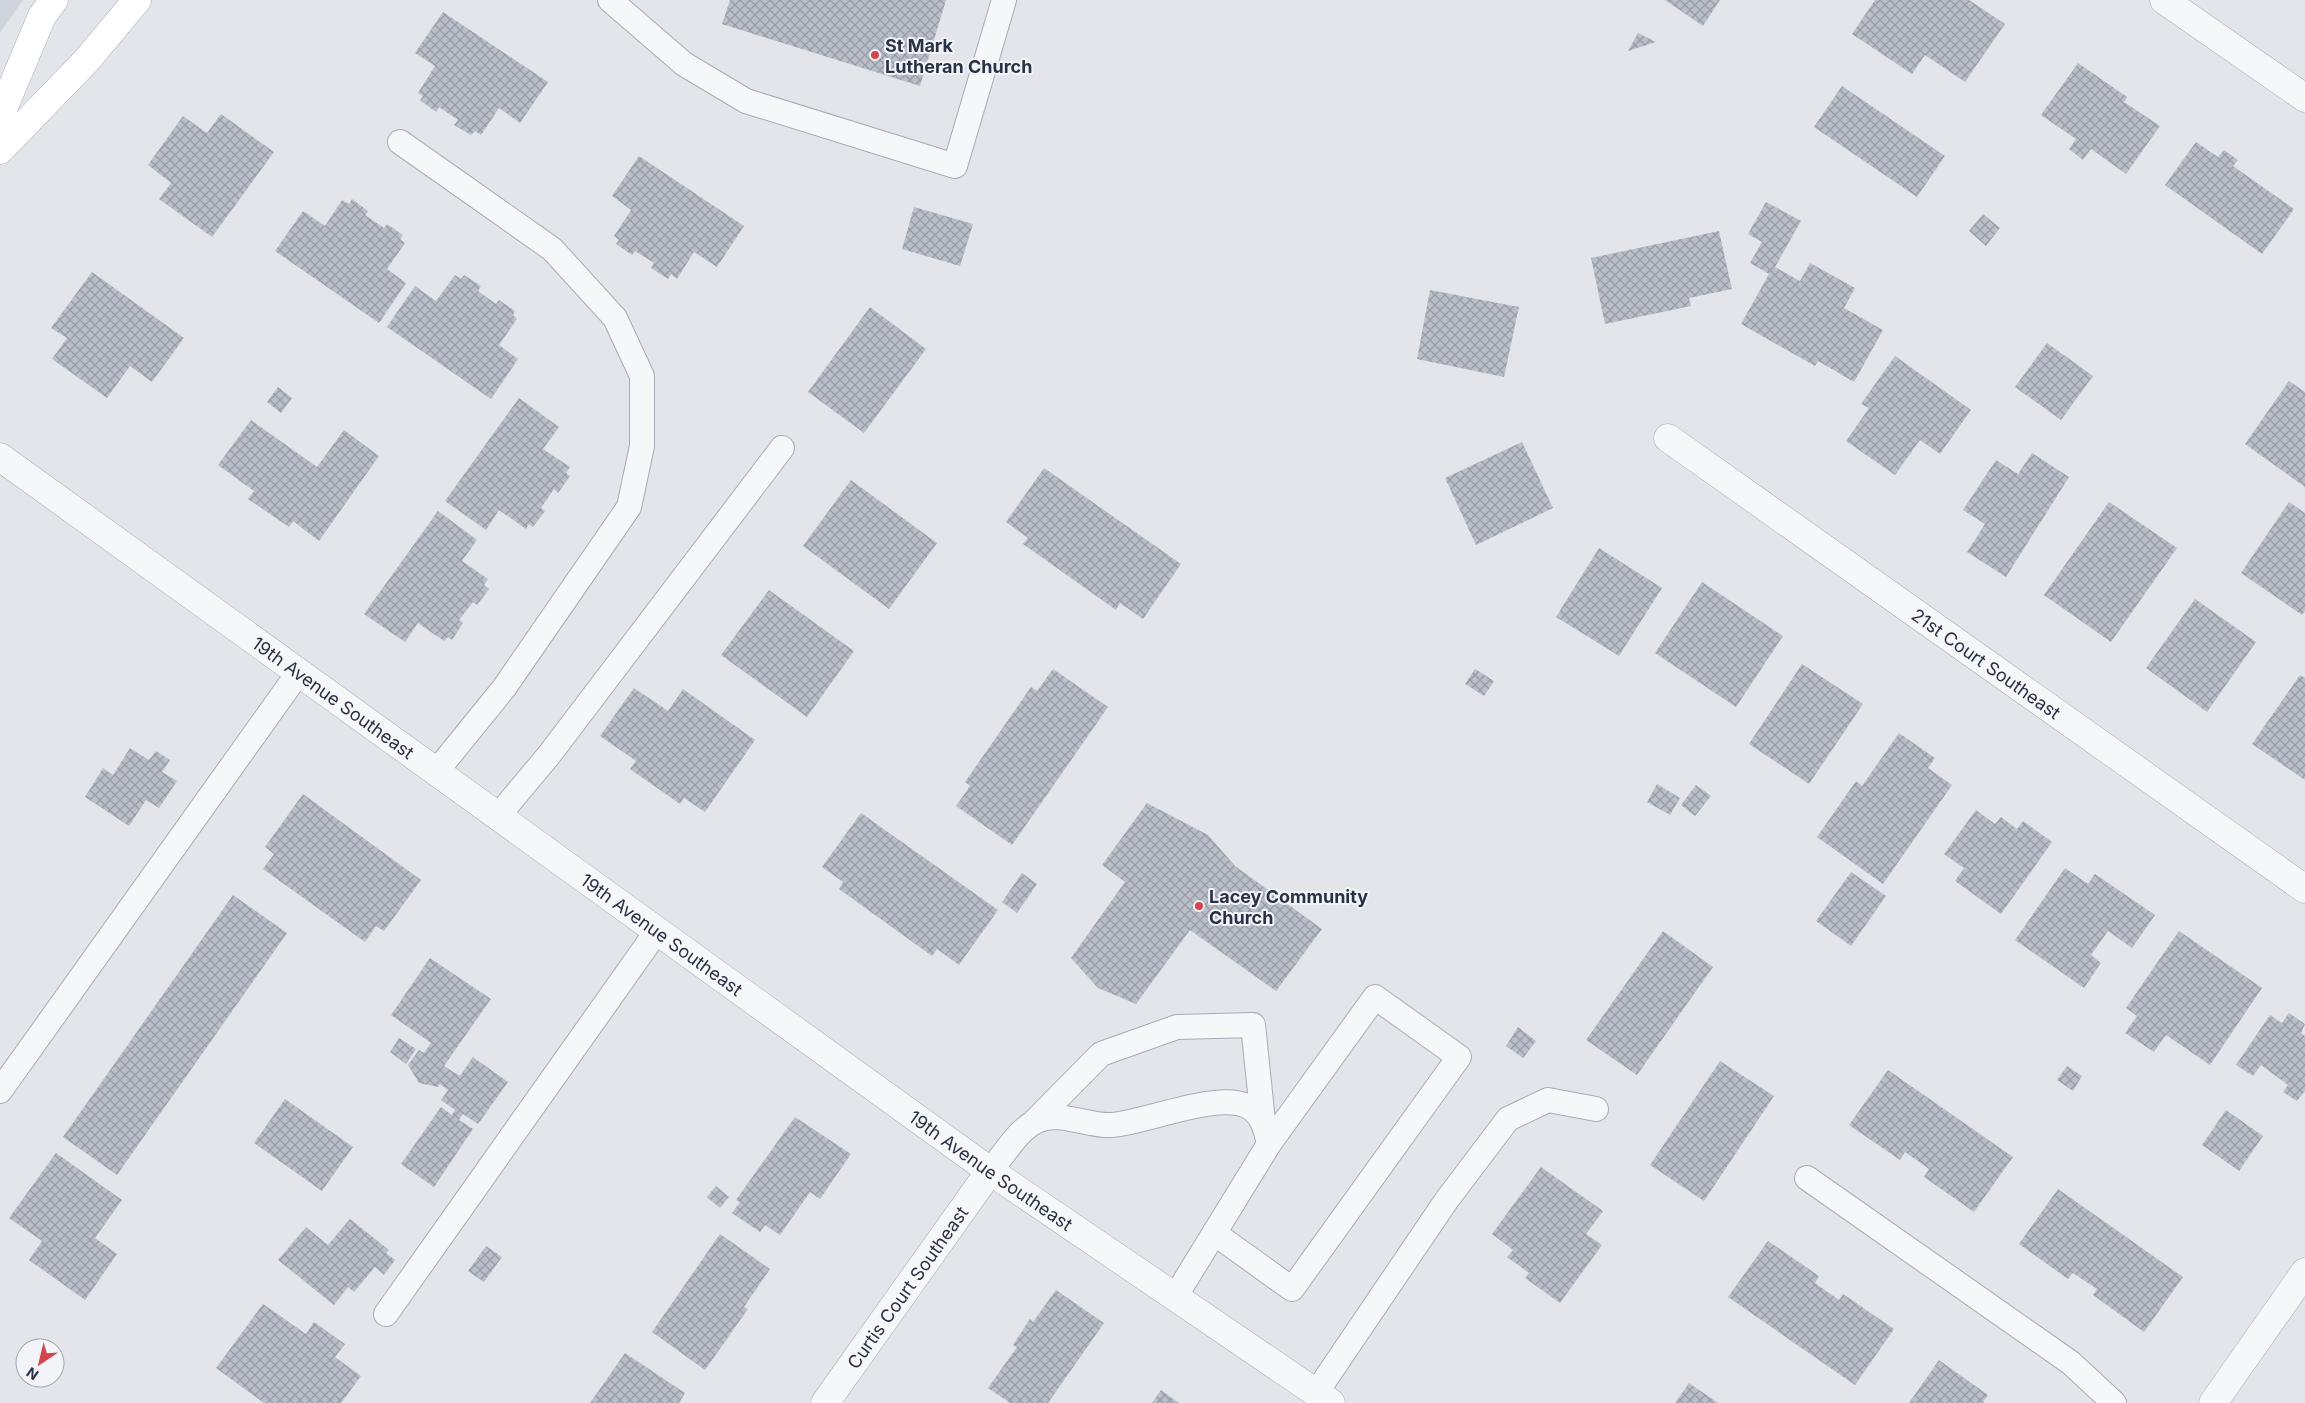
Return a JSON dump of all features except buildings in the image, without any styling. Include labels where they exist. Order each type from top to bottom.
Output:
[{"type":"main road","points":[[0,116],[42,16],[54,0]]},
{"type":"main road","points":[[0,150],[88,60],[137,0]]},
{"type":"street","points":[[2164,0],[2305,98]]},
{"type":"street","name":"21st Court Southeast","points":[[1668,438],[2305,889]]},
{"type":"street","name":"19th Avenue Southeast","points":[[0,457],[990,1171],[1323,1398]]},
{"type":"street","name":"Curtis Court Southeast","points":[[825,1403],[990,1171]]},
{"type":"street","points":[[2213,1403],[2305,1272]]},
{"type":"lane","points":[[610,0],[684,64],[746,101],[955,166],[1004,0]]},
{"type":"lane","points":[[400,142],[552,249],[615,318],[642,376],[642,446],[629,507],[504,688],[436,772]]},
{"type":"lane","points":[[498,816],[549,755],[782,448]]},
{"type":"lane","points":[[0,1091],[299,672]]},
{"type":"lane","points":[[386,1314],[658,931]]},
{"type":"lane","points":[[1175,1297],[1214,1233],[1270,1144],[1375,997],[1459,1057],[1292,1289],[1214,1233]]},
{"type":"lane","points":[[990,1171],[1017,1138],[1101,1054],[1177,1028],[1254,1025],[1263,1121],[1270,1144]]},
{"type":"lane","points":[[1323,1398],[1446,1201],[1508,1119],[1548,1100],[1596,1109]]},
{"type":"lane","points":[[1034,1122],[1056,1117],[1112,1125],[1223,1102],[1248,1106],[1263,1121]]},
{"type":"lane","points":[[1807,1178],[2071,1363],[2114,1403]]},
{"type":"shaded area","points":[[0,0],[23,0],[0,33]]},
{"type":"place","name":"St Mark Lutheran Church","points":[[875,55]]},
{"type":"place","name":"Lacey Community Church","points":[[1199,906]]}]
